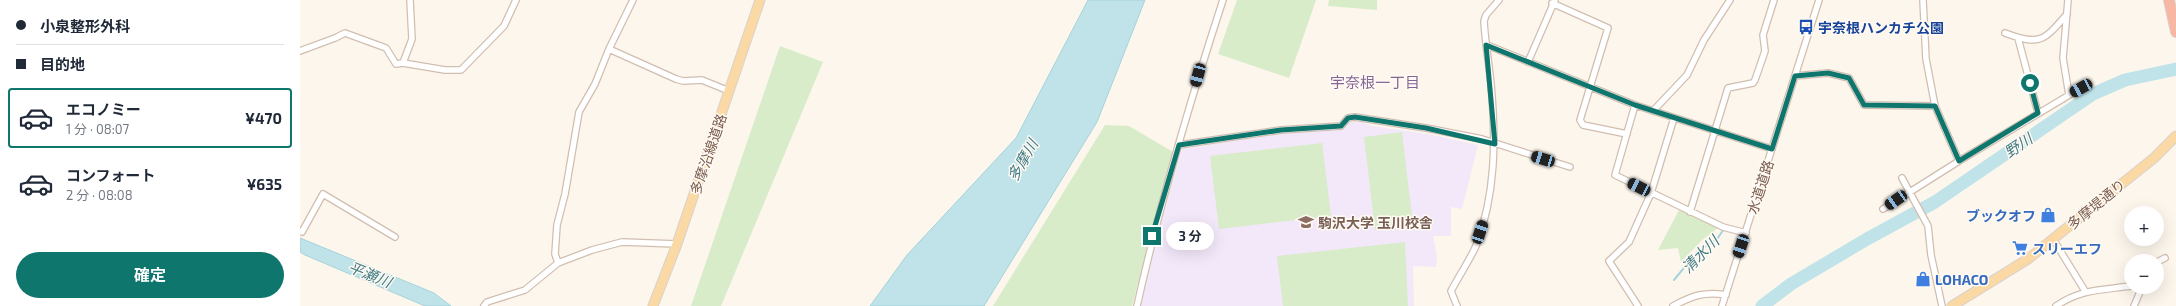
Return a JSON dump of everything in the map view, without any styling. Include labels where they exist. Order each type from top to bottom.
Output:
[{"type":"highway","points":[[2169,0],[2176,32]]},
{"type":"main road","name":"多摩沿線道路","points":[[653,306],[677,244],[760,0]]},
{"type":"main road","name":"多摩堤通り","points":[[1952,306],[2028,259],[2154,158],[2176,136]]},
{"type":"street","points":[[403,63],[412,39],[410,0]]},
{"type":"street","points":[[300,51],[345,33],[386,48],[396,64],[403,63],[445,70],[461,70],[504,26],[516,0]]},
{"type":"street","points":[[558,262],[555,254],[557,225],[565,194],[579,112],[595,84],[609,49],[633,0]]},
{"type":"street","points":[[1137,306],[1152,236],[1198,75],[1223,0]]},
{"type":"street","points":[[1457,306],[1451,291],[1475,246],[1484,218],[1491,188],[1495,144],[1484,21],[1486,16],[1499,0]]},
{"type":"street","points":[[1653,111],[1687,74],[1700,47],[1730,0]]},
{"type":"street","points":[[1690,212],[1728,88],[1753,83],[1755,80],[1765,51],[1763,35],[1774,0]]},
{"type":"street","name":"水道道路","points":[[1722,306],[1819,0]]},
{"type":"street","points":[[1923,0],[1926,59],[1935,106],[1959,161]]},
{"type":"street","points":[[2068,0],[2063,58],[2069,95]]},
{"type":"street","points":[[1528,62],[1554,2],[1608,28],[1580,120],[1583,125],[1627,134]]},
{"type":"street","points":[[2004,33],[2018,38],[2039,40],[2047,36],[2067,13]]},
{"type":"street","points":[[2018,38],[2038,113]]},
{"type":"street","points":[[1486,45],[1635,105],[1772,149]]},
{"type":"street","points":[[609,49],[676,79],[683,81],[702,80],[729,91]]},
{"type":"street","points":[[1795,76],[1828,73],[1849,78],[1864,105],[1935,106]]},
{"type":"street","points":[[1883,209],[1908,192],[2081,88]]},
{"type":"street","points":[[1635,105],[1615,175],[1723,227],[1746,233]]},
{"type":"street","points":[[1179,145],[1281,130],[1341,126],[1348,118],[1355,117],[1426,128],[1495,144],[1570,167]]},
{"type":"street","points":[[1638,306],[1609,261],[1629,242],[1651,193],[1674,118]]},
{"type":"street","points":[[1902,178],[1908,192],[1928,226],[1931,255],[1942,306]]},
{"type":"street","points":[[300,231],[302,232],[323,194],[395,237]]},
{"type":"street","points":[[2053,239],[2085,291]]},
{"type":"street","points":[[484,306],[487,302],[525,290],[558,262],[592,250],[622,242],[677,244]]},
{"type":"street","points":[[2056,306],[2070,296],[2085,291],[2124,287]]},
{"type":"street","points":[[1673,306],[1700,294],[1710,292],[1726,295]]},
{"type":"street","points":[[2134,306],[2139,294]]},
{"type":"shaded area","name":"駒沢大学 玉川校舎","points":[[1350,122],[1362,122],[1372,126],[1428,134],[1478,145],[1462,209],[1451,207],[1451,236],[1433,236],[1437,257],[1436,267],[1413,266],[1414,306],[1141,306],[1156,241],[1182,149],[1281,134],[1343,129]]},
{"type":"green space","points":[[1237,0],[1316,0],[1289,78],[1218,54]]},
{"type":"green space","points":[[1329,0],[1377,0],[1377,10],[1328,6]]},
{"type":"green space","points":[[780,46],[823,62],[721,306],[691,306]]},
{"type":"green space","points":[[1105,125],[1129,126],[1173,152],[1132,306],[993,306]]},
{"type":"green space","points":[[1402,132],[1413,225],[1375,230],[1364,137]]},
{"type":"green space","points":[[1322,143],[1331,216],[1219,229],[1210,156]]},
{"type":"green space","points":[[1679,210],[1718,228],[1702,240],[1681,262],[1678,248],[1658,250]]},
{"type":"green space","points":[[1405,242],[1408,306],[1283,306],[1277,256]]},
{"type":"water","name":"多摩川","points":[[1088,0],[1145,0],[1097,122],[984,306],[870,306],[907,255],[1016,138]]},
{"type":"water","name":"平瀬川","points":[[300,238],[434,293],[451,306],[425,306],[305,255],[300,252]]},
{"type":"waterway","name":"野川","points":[[1762,306],[1791,284],[1867,239],[1935,202],[2093,94],[2125,80],[2176,69]]},
{"type":"waterway","name":"清水川","points":[[1674,280],[1697,252],[1717,239],[1724,229]]},
{"type":"place","name":"宇奈根ハンカチ公園","points":[[1806,27]]},
{"type":"place","name":"ブックオフ","points":[[2048,215]]},
{"type":"place","name":"駒沢大学 玉川校舎","points":[[1306,222]]},
{"type":"place","name":"スリーエフ","points":[[2020,248]]},
{"type":"place","name":"LOHACO","points":[[1923,279]]},
{"type":"district","name":"宇奈根一丁目","points":[[1375,82]]},
{"type":"route","points":[[1152,236],[1179,145],[1281,130],[1341,126],[1348,118],[1355,117],[1426,128],[1495,144],[1491,84],[1486,45],[1635,105],[1772,149],[1795,76],[1828,73],[1849,78],[1864,105],[1935,106],[1959,161],[2038,113],[2030,83]]}]
